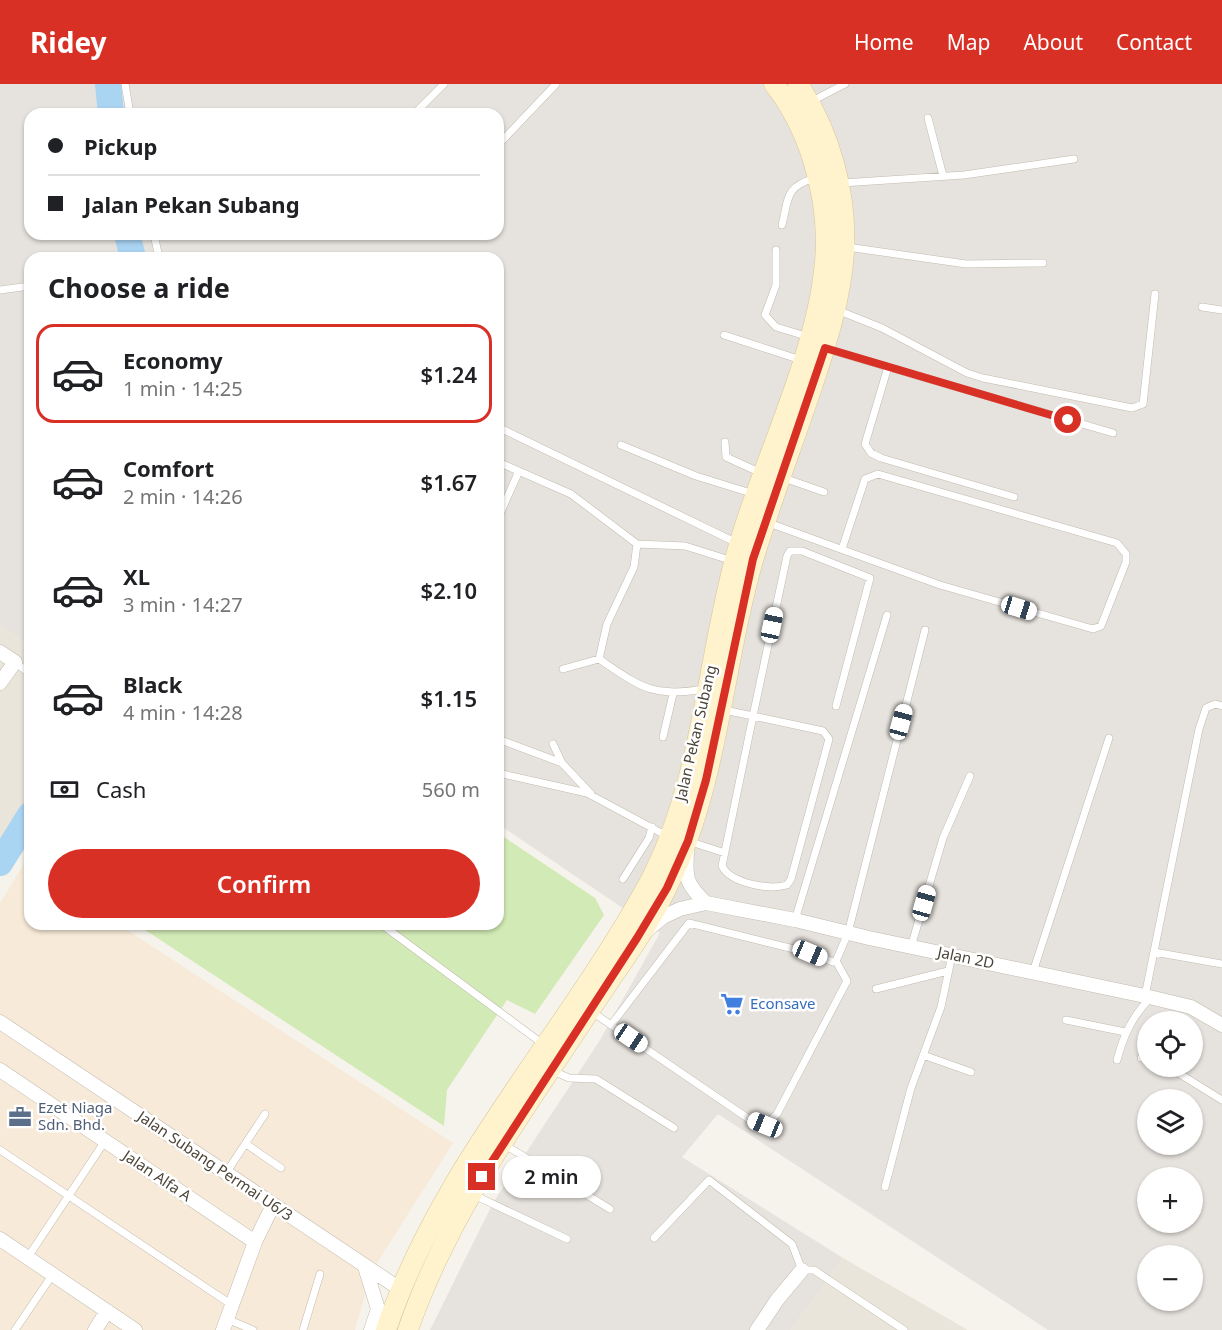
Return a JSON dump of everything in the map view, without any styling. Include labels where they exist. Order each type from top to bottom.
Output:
[{"type":"main road","name":"Jalan Pekan Subang","points":[[386,1330],[400,1289],[464,1167],[679,839],[706,780],[753,559],[766,522],[772,475],[802,361],[817,343],[826,244],[818,177],[804,136],[787,100],[774,84]]},
{"type":"main road","name":"Jalan Pekan Subang","points":[[408,1330],[418,1300],[471,1194],[667,888],[679,839],[688,776],[737,553],[756,495],[772,475],[817,343],[835,309],[844,247],[839,183],[826,137],[810,102],[798,84]]},
{"type":"street","points":[[0,652],[15,662],[0,683]]},
{"type":"street","points":[[679,839],[690,889],[706,903]]},
{"type":"street","name":"Jalan 2D","points":[[637,938],[663,917],[680,909],[706,903],[1148,996],[1191,1007],[1222,1025]]},
{"type":"street","name":"Jalan Subang Permai U6/3","points":[[0,1022],[400,1289]]},
{"type":"street","name":"Jalan Alfa A","points":[[0,1070],[255,1242]]},
{"type":"street","points":[[225,1325],[255,1242],[273,1205]]},
{"type":"street","points":[[0,1239],[135,1330]]},
{"type":"street","points":[[364,1266],[375,1292],[378,1309],[371,1330]]},
{"type":"street","points":[[757,1330],[777,1300],[802,1270]]},
{"type":"street","points":[[95,1330],[107,1311]]},
{"type":"lane","points":[[125,84],[129,108]]},
{"type":"lane","points":[[420,108],[444,84]]},
{"type":"lane","points":[[504,139],[556,84]]},
{"type":"lane","points":[[810,102],[845,84]]},
{"type":"lane","points":[[928,118],[943,176]]},
{"type":"lane","points":[[839,183],[943,176],[1074,159]]},
{"type":"lane","points":[[782,225],[789,195],[797,183],[818,177]]},
{"type":"lane","points":[[844,247],[966,264],[1043,262]]},
{"type":"lane","points":[[776,250],[776,285],[765,315],[776,327],[888,367],[1113,433]]},
{"type":"lane","points":[[0,290],[24,287]]},
{"type":"lane","points":[[835,309],[882,328],[967,373],[1132,408],[1143,404],[1155,294]]},
{"type":"lane","points":[[1202,307],[1222,310]]},
{"type":"lane","points":[[724,335],[802,361]]},
{"type":"lane","points":[[888,367],[865,444],[867,449],[881,458],[1014,497]]},
{"type":"lane","points":[[504,430],[737,553]]},
{"type":"lane","points":[[725,442],[726,457],[824,492]]},
{"type":"lane","points":[[621,445],[696,476],[756,495]]},
{"type":"lane","points":[[504,465],[571,494],[637,544],[685,546],[737,553]]},
{"type":"lane","points":[[504,505],[519,471]]},
{"type":"lane","points":[[766,522],[940,585],[1093,629],[1101,626],[1126,562],[1126,554],[1117,543],[878,474],[865,479],[842,549]]},
{"type":"lane","points":[[599,659],[607,624],[634,567],[637,544]]},
{"type":"lane","points":[[721,710],[753,716],[824,731],[829,739],[787,885],[776,888],[732,877],[722,866],[753,716],[787,556],[790,551],[802,551],[865,574],[871,581],[836,706]]},
{"type":"lane","points":[[795,920],[887,615]]},
{"type":"lane","points":[[590,1010],[749,1119],[765,1125],[777,1114],[847,981],[837,961],[848,933],[925,630]]},
{"type":"lane","points":[[563,669],[599,659],[645,688],[673,694],[707,688]]},
{"type":"lane","points":[[15,662],[24,669]]},
{"type":"lane","points":[[663,737],[673,694]]},
{"type":"lane","points":[[1117,1060],[1125,1032],[1133,1016],[1148,996],[1154,952],[1202,717],[1206,708],[1215,704],[1222,706]]},
{"type":"lane","points":[[1033,972],[1109,738]]},
{"type":"lane","points":[[504,741],[562,763]]},
{"type":"lane","points":[[553,744],[562,763],[592,796]]},
{"type":"lane","points":[[504,774],[592,796],[652,828],[725,853]]},
{"type":"lane","points":[[911,947],[943,838],[970,776]]},
{"type":"lane","points":[[623,879],[649,838],[652,828]]},
{"type":"lane","points":[[611,1025],[689,922],[810,953],[833,962],[837,961]]},
{"type":"lane","points":[[389,930],[545,1045]]},
{"type":"lane","points":[[1154,952],[1222,964]]},
{"type":"lane","points":[[885,1186],[911,1088],[941,1007],[951,956]]},
{"type":"lane","points":[[876,988],[948,971]]},
{"type":"lane","points":[[1066,1020],[1125,1032]]},
{"type":"lane","points":[[923,1055],[971,1072]]},
{"type":"lane","points":[[551,1069],[569,1078],[596,1079],[674,1128]]},
{"type":"lane","points":[[1185,1077],[1222,1100]]},
{"type":"lane","points":[[226,1173],[265,1114]]},
{"type":"lane","points":[[28,1257],[105,1141]]},
{"type":"lane","points":[[503,1143],[610,1209]]},
{"type":"lane","points":[[246,1144],[280,1168]]},
{"type":"lane","points":[[0,1150],[67,1197],[232,1305]]},
{"type":"lane","points":[[654,1238],[709,1180],[792,1244],[802,1270],[814,1270],[904,1330]]},
{"type":"lane","points":[[471,1194],[567,1239]]},
{"type":"lane","points":[[15,1330],[53,1274]]},
{"type":"lane","points":[[303,1330],[320,1274]]},
{"type":"lane","points":[[225,1325],[253,1330]]},
{"type":"shaded area","points":[[0,84],[1222,84],[1222,1330],[1048,1330],[718,1114],[682,1157],[843,1258],[791,1330],[430,1330],[493,1203],[600,1040],[660,933],[504,828],[504,252],[24,252],[24,642],[0,625]]},
{"type":"shaded area","points":[[0,625],[24,642],[24,816],[0,863]]},
{"type":"shaded area","points":[[24,864],[24,930],[127,930],[453,1143],[372,1271],[355,1330],[0,1330],[0,903]]},
{"type":"shaded area","points":[[843,1258],[968,1330],[791,1330]]},
{"type":"green space","points":[[504,837],[595,898],[604,915],[535,1014],[507,1000],[447,1090],[444,1126],[145,930],[504,930]]},
{"type":"waterway","points":[[108,84],[110,108]]},
{"type":"waterway","points":[[128,240],[132,252]]},
{"type":"waterway","points":[[0,863],[24,825]]},
{"type":"place","name":"Econsave","points":[[732,1004]]},
{"type":"place","name":"Ezet Niaga Sdn. Bhd.","points":[[20,1117]]},
{"type":"route","points":[[482,1177],[637,938],[667,888],[688,841],[706,780],[753,559],[825,348],[1068,420]]}]
